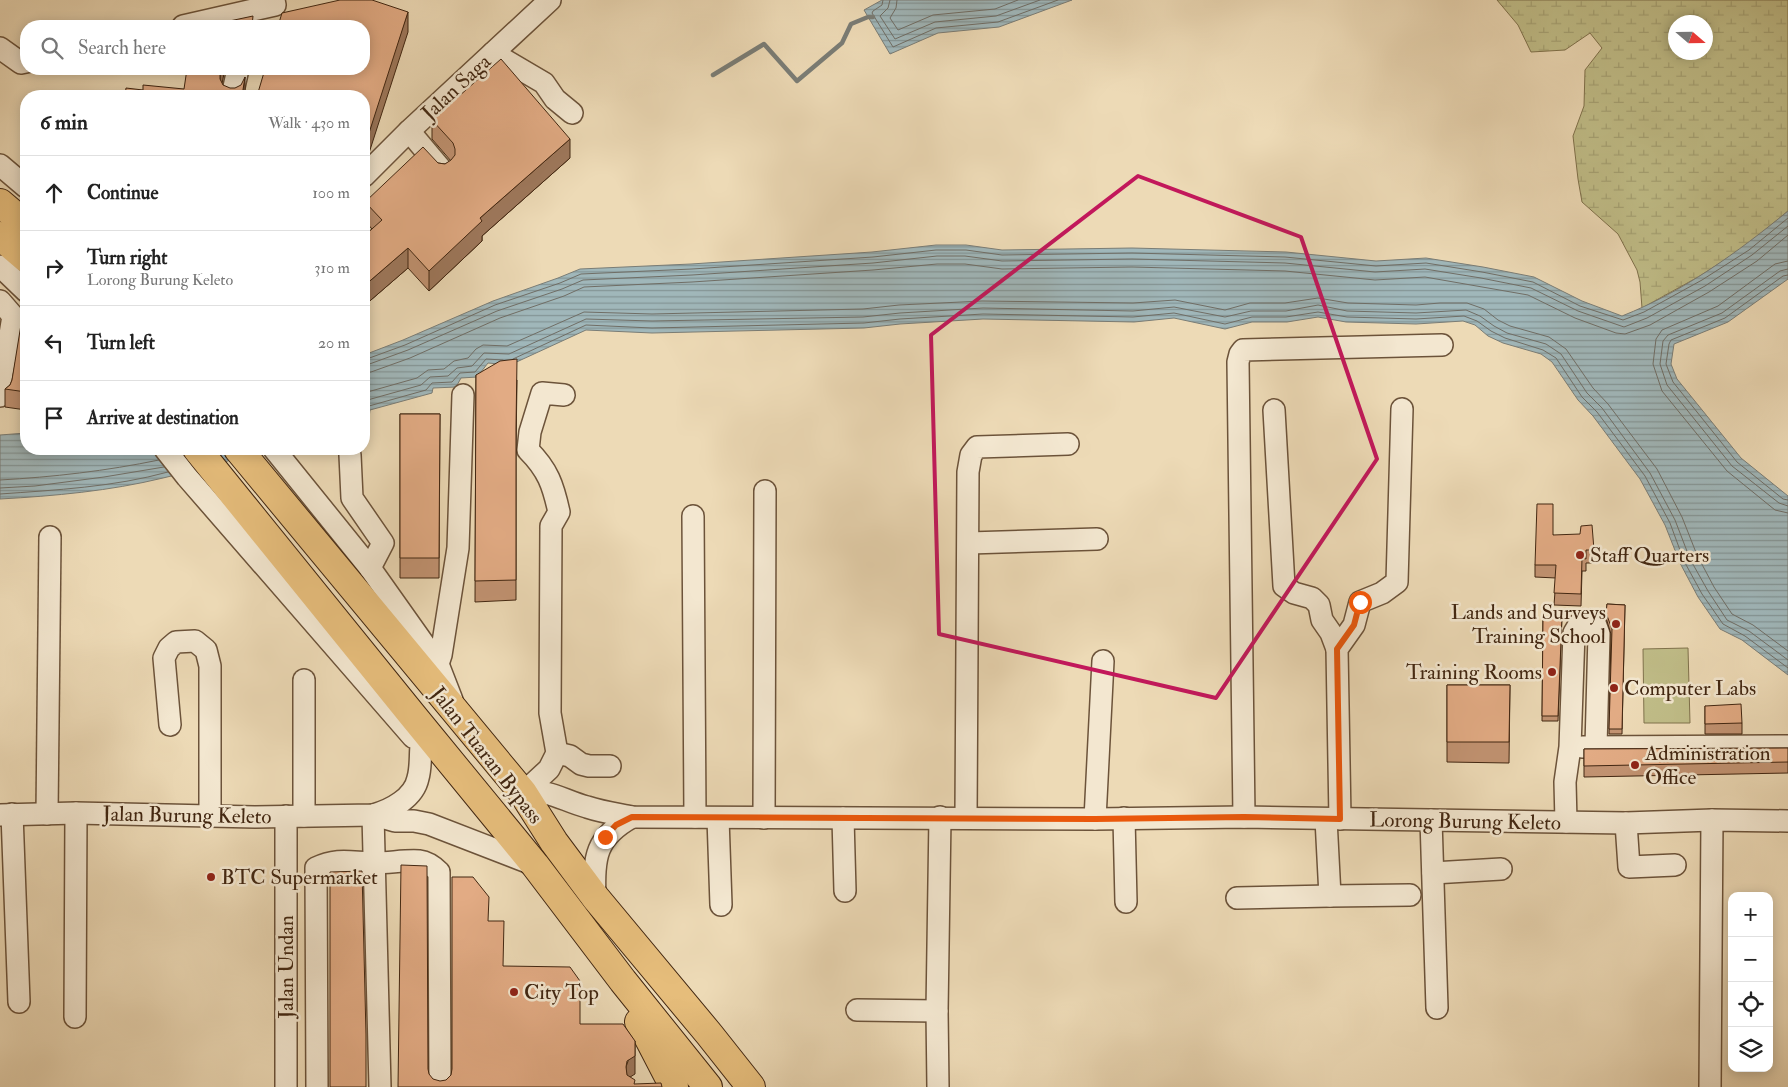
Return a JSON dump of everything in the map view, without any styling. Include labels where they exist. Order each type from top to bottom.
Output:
[{"type":"highway","points":[[0,203],[20,220]]},
{"type":"highway","points":[[0,236],[20,253]]},
{"type":"highway","name":"Jalan Tuaran Bypass","points":[[202,455],[535,866],[623,981],[708,1087]]},
{"type":"highway","name":"Jalan Tuaran Bypass","points":[[243,455],[523,793],[554,842],[595,897],[703,1026],[751,1087]]},
{"type":"highway","points":[[595,897],[607,926],[710,1058],[720,1074],[724,1087]]},
{"type":"highway","points":[[623,981],[628,1006],[645,1031],[674,1087]]},
{"type":"street","points":[[209,20],[275,5],[274,0]]},
{"type":"street","name":"Jalan Saga","points":[[370,170],[408,131],[550,0]]},
{"type":"street","points":[[0,48],[20,62]]},
{"type":"street","points":[[493,53],[544,83],[555,99],[572,114]]},
{"type":"street","points":[[233,90],[237,75]]},
{"type":"street","points":[[408,131],[443,171]]},
{"type":"street","points":[[0,153],[5,154],[20,165]]},
{"type":"street","points":[[0,165],[20,182]]},
{"type":"street","points":[[0,266],[20,285]]},
{"type":"street","points":[[0,302],[12,316],[0,396]]},
{"type":"street","points":[[1244,817],[1238,362],[1240,354],[1243,350],[1442,345]]},
{"type":"street","points":[[523,793],[549,769],[556,753],[550,713],[551,526],[559,512],[553,486],[538,460],[528,450],[530,432],[542,393],[564,396]]},
{"type":"street","points":[[438,664],[442,655],[458,548],[463,395]]},
{"type":"street","points":[[1337,649],[1354,625],[1360,602],[1382,593],[1397,582],[1402,409]]},
{"type":"street","points":[[1274,410],[1284,586],[1294,593],[1312,598],[1318,605],[1322,620],[1331,634],[1337,649],[1330,896]]},
{"type":"street","points":[[966,817],[968,472],[971,455],[978,447],[1068,444]]},
{"type":"street","points":[[170,455],[421,746],[477,809],[535,866]]},
{"type":"street","points":[[279,455],[370,568],[438,664],[457,714]]},
{"type":"street","points":[[350,455],[352,498],[383,543],[370,568]]},
{"type":"street","points":[[764,818],[765,490]]},
{"type":"street","points":[[693,516],[695,817]]},
{"type":"street","points":[[48,814],[50,537]]},
{"type":"street","points":[[969,543],[1097,539]]},
{"type":"street","points":[[1566,822],[1565,782],[1570,747],[1574,633],[1580,624],[1587,620],[1596,623],[1599,634],[1596,746]]},
{"type":"street","points":[[170,725],[164,658],[169,648],[176,642],[195,641],[206,650],[210,666],[210,816]]},
{"type":"street","points":[[1095,819],[1103,661]]},
{"type":"street","name":"Jalan Undan","points":[[286,1087],[295,816],[304,680]]},
{"type":"street","name":"Jalan Burung Keleto","points":[[6,814],[373,815],[389,811],[412,791],[418,780],[421,746]]},
{"type":"street","points":[[1570,747],[1788,746]]},
{"type":"street","points":[[556,753],[570,756],[581,764],[589,766],[610,766]]},
{"type":"street","name":"Lorong Burung Keleto","points":[[523,793],[538,791],[556,795],[585,807],[632,817],[1095,819],[1244,817],[1626,824],[1712,820],[1788,821]]},
{"type":"street","points":[[75,1017],[76,813]]},
{"type":"street","points":[[6,814],[19,1002]]},
{"type":"street","points":[[373,815],[380,1087]]},
{"type":"street","name":"Jalan Burung Keleto","points":[[373,815],[395,821],[414,821],[428,824],[535,866]]},
{"type":"street","points":[[595,897],[594,871],[605,837],[616,825],[632,817]]},
{"type":"street","points":[[938,1087],[937,1011],[940,817]]},
{"type":"street","points":[[718,818],[721,905]]},
{"type":"street","points":[[843,818],[845,891]]},
{"type":"street","points":[[1124,818],[1126,902]]},
{"type":"street","points":[[1431,820],[1437,1008]]},
{"type":"street","points":[[1710,1087],[1712,820]]},
{"type":"street","points":[[1626,824],[1629,866],[1674,865]]},
{"type":"street","points":[[317,1087],[316,868],[327,862],[349,860],[374,863],[420,861],[432,866],[439,872],[440,1087]]},
{"type":"street","points":[[1433,873],[1502,869]]},
{"type":"street","points":[[1237,898],[1410,894]]},
{"type":"street","points":[[857,1010],[937,1011]]},
{"type":"highlighted area","points":[[1138,176],[1301,237],[1377,459],[1216,698],[939,634],[931,335]]},
{"type":"green space","points":[[1497,0],[1788,0],[1788,211],[1746,246],[1700,276],[1642,308],[1637,270],[1618,234],[1582,202],[1578,179],[1573,136],[1584,106],[1585,70],[1602,48],[1590,33],[1565,50],[1531,52],[1518,25]]},
{"type":"green space","points":[[1688,648],[1690,723],[1644,723],[1643,649]]},
{"type":"water","points":[[882,0],[1072,0],[999,27],[938,33],[890,54],[864,10]]},
{"type":"water","points":[[1788,211],[1788,279],[1728,322],[1674,344],[1671,364],[1677,379],[1741,458],[1788,496],[1788,675],[1742,640],[1720,629],[1698,597],[1680,563],[1665,525],[1640,479],[1593,416],[1578,400],[1552,362],[1541,354],[1503,343],[1488,336],[1475,325],[1463,321],[1416,324],[1346,322],[1318,317],[1287,322],[1252,322],[1225,329],[1174,318],[1134,322],[983,319],[864,328],[652,333],[586,330],[510,365],[488,363],[477,377],[461,378],[456,387],[433,388],[432,393],[370,410],[370,353],[493,301],[580,269],[872,252],[936,245],[966,245],[1002,250],[1132,248],[1286,252],[1376,261],[1426,258],[1534,277],[1582,301],[1622,316],[1688,283],[1750,241]]},
{"type":"water","points":[[20,433],[20,455],[248,455],[143,483],[102,490],[0,499],[0,435]]},
{"type":"building","points":[[340,0],[372,0],[408,12],[370,130],[370,90],[259,90],[263,75],[370,75],[370,20],[280,20],[282,13]]},
{"type":"building","points":[[253,16],[253,20],[234,20]]},
{"type":"building","points":[[501,59],[570,139],[480,218],[482,221],[429,271],[408,248],[370,281],[370,231],[382,220],[370,207],[370,197],[423,147],[438,163],[445,164],[455,155],[453,143],[432,120]]},
{"type":"building","points":[[186,75],[220,75],[223,85],[230,88],[241,85],[245,77],[243,90],[143,90],[143,85],[184,89]]},
{"type":"building","points":[[126,88],[143,90],[126,90]]},
{"type":"building","points":[[20,331],[20,391],[5,389],[12,380]]},
{"type":"building","points":[[517,359],[516,580],[475,581],[476,375],[500,361]]},
{"type":"building","points":[[400,414],[440,414],[439,558],[400,558]]},
{"type":"building","points":[[1537,504],[1553,504],[1553,535],[1580,534],[1581,526],[1592,525],[1594,550],[1586,550],[1586,559],[1582,558],[1581,594],[1554,593],[1556,565],[1535,565]]},
{"type":"building","points":[[1607,604],[1625,605],[1622,729],[1609,729],[1612,629],[1606,613]]},
{"type":"building","name":"Training Rooms","points":[[1562,616],[1558,716],[1542,716],[1543,618]]},
{"type":"building","points":[[1447,685],[1510,685],[1509,742],[1447,742]]},
{"type":"building","points":[[1741,704],[1742,723],[1705,724],[1705,706]]},
{"type":"building","points":[[1788,748],[1788,762],[1584,766],[1584,749]]},
{"type":"building","points":[[401,865],[427,866],[428,1069],[433,1079],[446,1080],[451,1075],[452,1069],[452,877],[473,877],[489,897],[488,921],[504,921],[503,966],[570,967],[580,981],[580,1024],[623,1024],[635,1041],[635,1056],[627,1061],[627,1075],[635,1080],[634,1084],[661,1083],[662,1087],[398,1087]]},
{"type":"building","points":[[362,871],[366,1087],[330,1087],[330,872]]},
{"type":"waterway","points":[[713,75],[764,44],[797,81],[842,43],[851,24],[868,17],[873,17]]},
{"type":"place","name":"Staff Quarters","points":[[1580,555]]},
{"type":"place","name":"Lands and Surveys Training School","points":[[1616,624]]},
{"type":"place","name":"Training Rooms","points":[[1552,672]]},
{"type":"place","name":"Computer Labs","points":[[1614,688]]},
{"type":"place","name":"Administration Office","points":[[1635,765]]},
{"type":"place","name":"BTC Supermarket","points":[[211,877]]},
{"type":"place","name":"City Top","points":[[514,992]]},
{"type":"route","points":[[605,837],[616,825],[632,817],[1095,819],[1244,817],[1340,819],[1337,649],[1354,625],[1360,602]]}]
